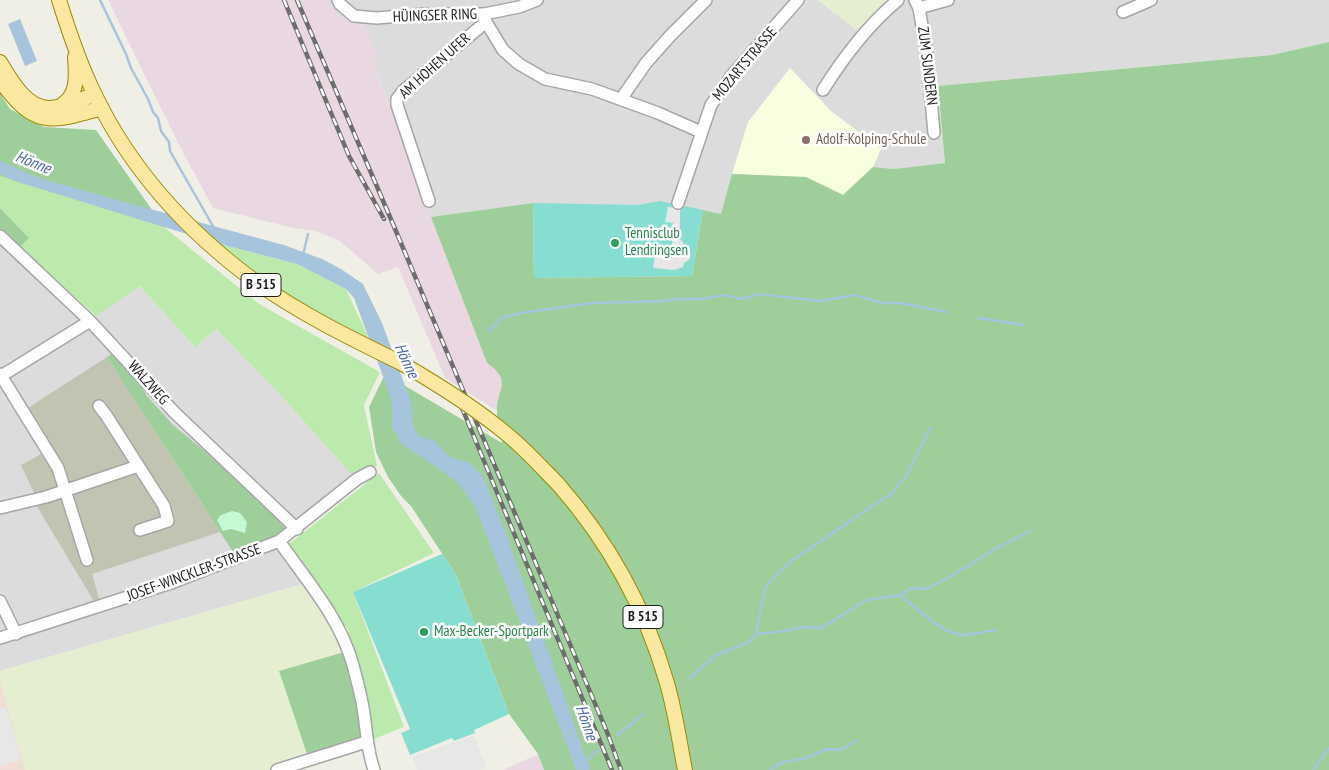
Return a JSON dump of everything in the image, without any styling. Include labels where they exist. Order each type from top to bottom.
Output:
[{"type":"main road","name":"B 515","points":[[59,0],[74,46],[94,95],[114,131],[130,155],[181,218],[227,260],[257,283],[331,328],[417,372],[478,412],[510,436],[579,507],[602,540],[642,615],[666,682],[685,770]]},
{"type":"main road","name":"B 515","points":[[60,106],[71,97],[76,83],[74,46]]},
{"type":"main road","points":[[0,62],[11,79],[29,100],[43,107],[60,106],[94,95]]},
{"type":"main road","points":[[0,80],[24,109],[40,118],[61,119],[102,108]]},
{"type":"street","name":"HÜINGSER RING","points":[[340,1],[354,16],[377,18],[424,14],[485,18],[537,0]]},
{"type":"street","points":[[621,98],[646,63],[706,0]]},
{"type":"street","name":"MOZARTSTRASSE","points":[[678,203],[711,105],[732,75],[798,0]]},
{"type":"street","points":[[823,90],[839,64],[868,30],[898,0]]},
{"type":"street","points":[[917,4],[948,0]]},
{"type":"street","points":[[1123,12],[1151,0]]},
{"type":"street","name":"ZUM SUNDERN","points":[[917,4],[927,55],[934,133]]},
{"type":"street","points":[[485,18],[503,50],[519,64],[545,78],[570,83],[621,98],[701,132]]},
{"type":"street","name":"AM HOHEN UFER","points":[[428,201],[397,105],[397,99],[403,91],[485,18]]},
{"type":"street","name":"WALZWEG","points":[[0,236],[90,321],[174,412],[297,529]]},
{"type":"street","points":[[87,560],[58,468],[1,375],[90,321]]},
{"type":"street","points":[[99,406],[164,506],[168,521],[140,530]]},
{"type":"street","points":[[0,508],[64,491],[138,466]]},
{"type":"street","name":"JOSEF-WINCKLER-STRASSE","points":[[0,638],[174,582],[280,541],[357,479],[370,472]]},
{"type":"street","points":[[280,541],[331,613],[341,632],[355,674],[364,713],[366,742],[374,770]]},
{"type":"street","points":[[0,601],[16,634]]},
{"type":"street","points":[[277,770],[366,742]]},
{"type":"shaded area","points":[[108,0],[326,0],[338,15],[354,23],[366,26],[378,58],[372,62],[403,138],[431,217],[487,363],[498,370],[503,384],[497,411],[445,378],[398,267],[378,274],[340,241],[316,231],[293,228],[213,208],[180,147]]},
{"type":"shaded area","points":[[326,0],[1329,0],[1329,42],[1272,55],[938,86],[945,163],[894,169],[873,167],[843,195],[721,214],[704,210],[533,203],[431,217],[403,138],[372,61],[366,26],[354,23],[338,15],[328,6]]},
{"type":"shaded area","points":[[817,0],[891,0],[860,33]]},
{"type":"shaded area","points":[[20,19],[37,61],[25,66],[8,24]]},
{"type":"shaded area","name":"Adolf-Kolping-Schule","points":[[790,68],[831,111],[881,149],[873,167],[843,195],[806,177],[732,174],[748,122]]},
{"type":"shaded area","points":[[0,161],[36,177],[284,245],[322,259],[363,284],[382,323],[410,399],[413,426],[419,437],[433,440],[450,457],[470,463],[484,479],[505,532],[590,770],[576,770],[476,508],[458,483],[399,442],[392,426],[391,398],[354,298],[346,289],[297,264],[216,243],[15,181],[0,174]]},
{"type":"shaded area","name":"Tennisclub Lendringsen","points":[[660,201],[703,210],[692,276],[534,278],[533,203],[638,205]]},
{"type":"shaded area","points":[[668,207],[680,208],[680,239],[683,242],[681,255],[691,255],[683,267],[674,270],[653,268],[655,254],[672,250],[673,223],[665,222]]},
{"type":"shaded area","points":[[0,236],[90,320],[140,286],[195,347],[216,329],[276,390],[353,476],[272,539],[303,584],[0,671]]},
{"type":"shaded area","points":[[107,357],[220,532],[92,574],[100,601],[95,603],[30,495],[34,493],[21,465],[43,453],[20,413]]},
{"type":"shaded area","name":"Max-Becker-Sportpark","points":[[442,554],[456,575],[509,714],[474,730],[475,733],[454,741],[452,738],[410,755],[401,733],[410,729],[353,592]]},
{"type":"shaded area","points":[[303,584],[326,615],[344,652],[309,760],[277,770],[25,770],[0,679],[0,671]]},
{"type":"shaded area","points":[[0,679],[25,770],[0,770]]},
{"type":"shaded area","points":[[6,707],[21,760],[0,766],[0,709]]},
{"type":"shaded area","points":[[474,735],[486,767],[479,770],[418,770],[412,757]]},
{"type":"shaded area","points":[[538,754],[544,770],[504,770]]},
{"type":"green space","points":[[1329,42],[1329,770],[544,770],[538,754],[509,714],[456,575],[411,506],[401,496],[388,477],[376,452],[369,407],[385,374],[502,443],[497,404],[502,381],[500,375],[487,363],[431,217],[533,203],[534,278],[692,276],[703,210],[721,214],[732,174],[806,177],[843,195],[873,167],[894,169],[945,163],[938,86],[1272,55]]},
{"type":"green space","points":[[0,93],[10,109],[44,127],[96,130],[164,227],[0,176]]},
{"type":"green space","points":[[0,176],[164,227],[259,304],[380,372],[364,405],[377,466],[353,476],[276,390],[216,329],[195,347],[140,286],[96,316],[20,247],[29,238],[0,208]]},
{"type":"green space","points":[[0,208],[29,238],[20,247],[0,230]]},
{"type":"green space","points":[[216,243],[297,264],[346,289],[370,341],[293,299]]},
{"type":"green space","points":[[115,352],[141,384],[147,396],[173,425],[207,453],[274,516],[284,527],[284,533],[235,555],[107,357]]},
{"type":"green space","points":[[379,473],[434,553],[353,592],[404,727],[374,739],[348,630],[289,544]]},
{"type":"green space","points":[[232,511],[240,513],[247,522],[245,533],[231,529],[223,531],[217,520],[221,515]]},
{"type":"green space","points":[[348,651],[366,742],[309,760],[279,671]]},
{"type":"waterway","points":[[100,0],[131,68],[153,112],[158,118],[161,131],[169,142],[170,151],[214,228]]},
{"type":"waterway","points":[[303,255],[308,234]]},
{"type":"waterway","points":[[488,332],[502,318],[521,313],[593,303],[702,299],[725,295],[742,299],[759,294],[821,301],[855,295],[882,303],[901,303],[946,312]]},
{"type":"waterway","points":[[978,318],[1024,325]]},
{"type":"waterway","points":[[756,634],[765,588],[775,576],[794,559],[892,493],[908,473],[931,427]]},
{"type":"waterway","points":[[690,678],[716,655],[749,642],[756,634],[803,627],[821,628],[867,600],[900,595],[912,588],[926,589],[1030,531]]},
{"type":"waterway","points":[[901,596],[948,631],[965,635],[996,630]]},
{"type":"waterway","points":[[618,735],[643,714]]},
{"type":"waterway","points":[[770,770],[780,763],[806,758],[828,749],[842,750],[857,740]]},
{"type":"waterway","points":[[1313,770],[1329,748]]},
{"type":"waterway","points":[[584,762],[598,750]]},
{"type":"railway","points":[[284,0],[349,156],[384,219]]},
{"type":"railway","points":[[297,0],[607,732],[621,770]]},
{"type":"railway","points":[[455,391],[612,770]]},
{"type":"place","name":"Adolf-Kolping-Schule","points":[[806,140]]},
{"type":"place","name":"Tennisclub Lendringsen","points":[[615,243]]},
{"type":"place","name":"Max-Becker-Sportpark","points":[[424,632]]},
{"type":"water label","name":"Hönne","points":[[33,163]]},
{"type":"water label","name":"Hönne","points":[[406,361]]},
{"type":"water label","name":"Hönne","points":[[586,723]]}]
